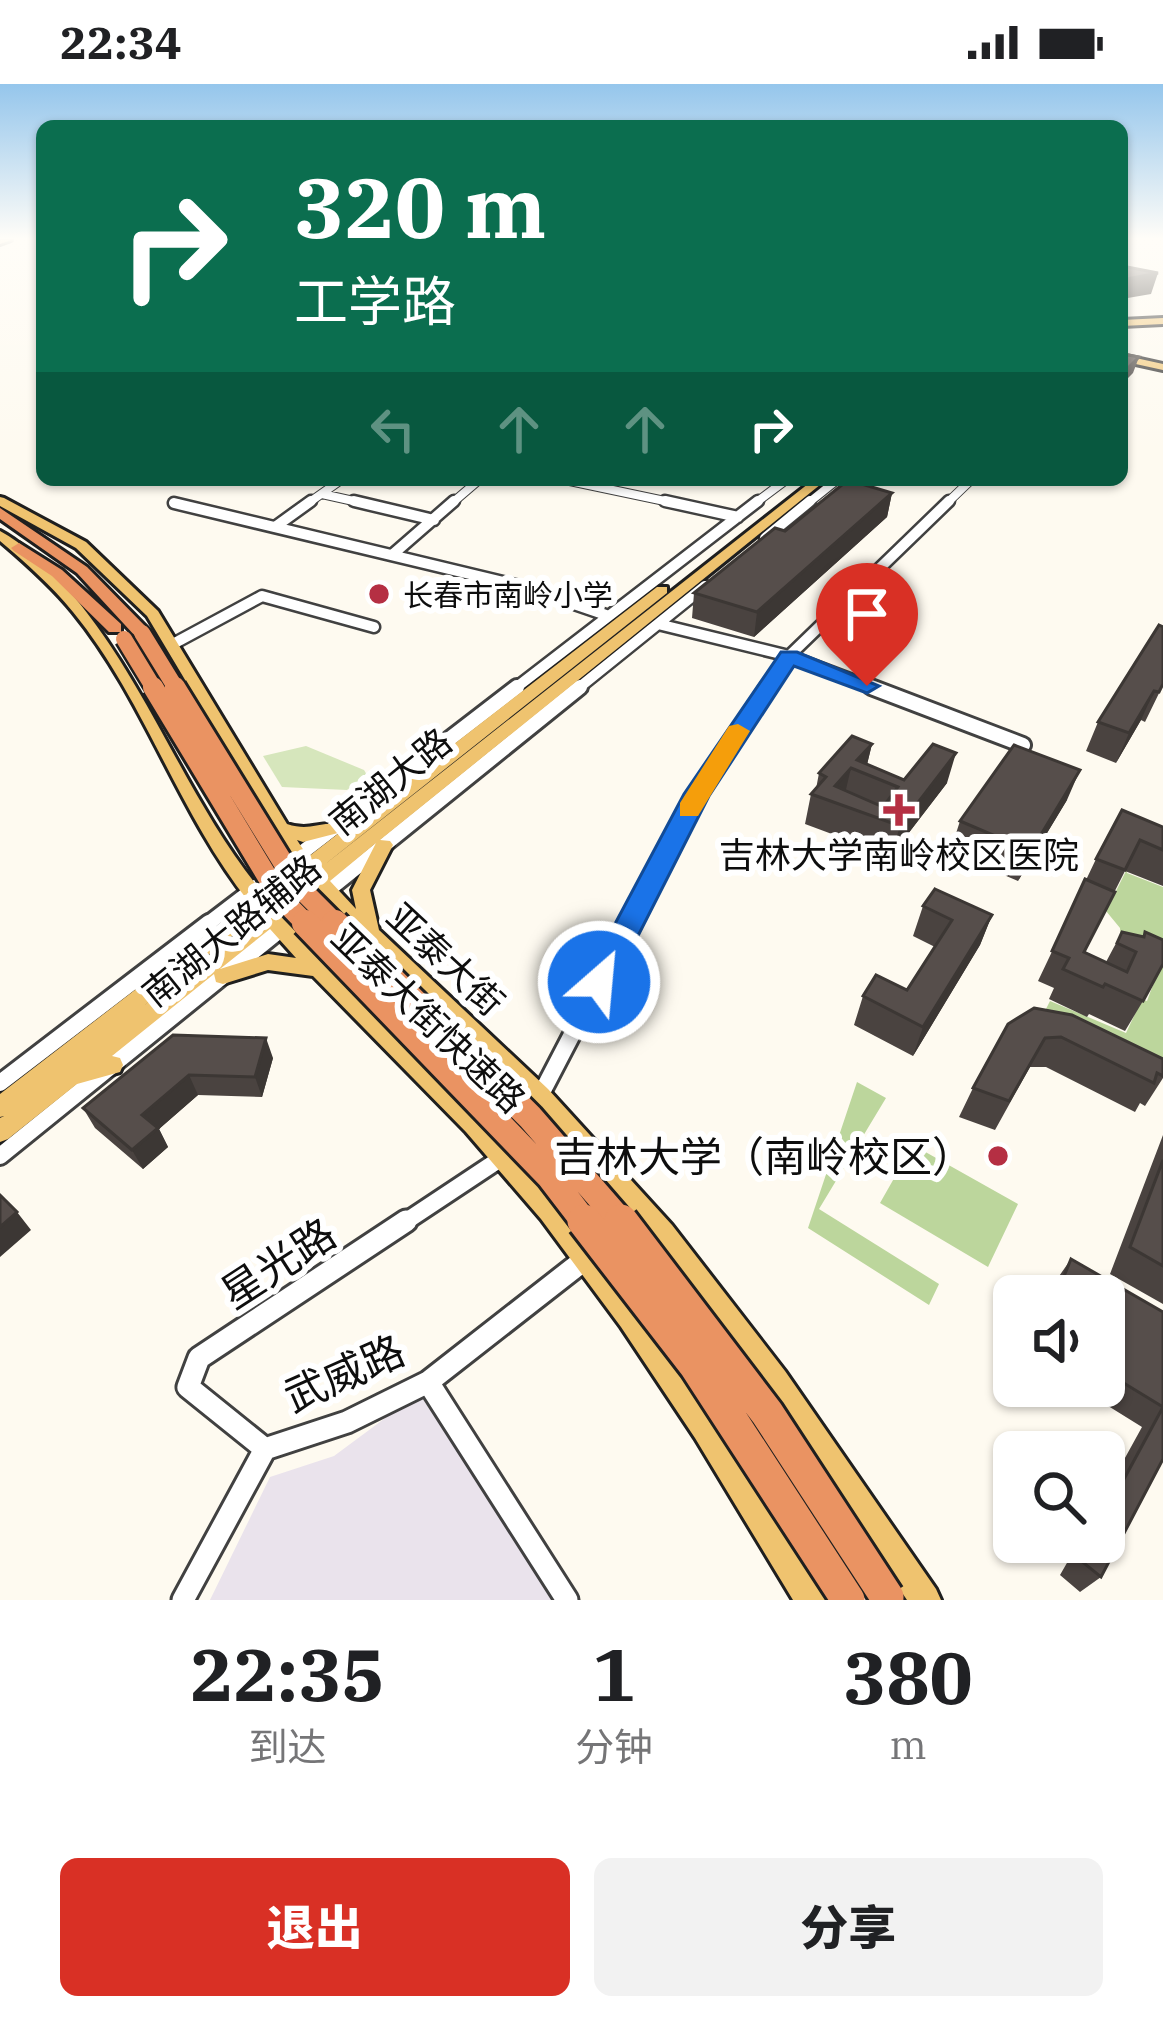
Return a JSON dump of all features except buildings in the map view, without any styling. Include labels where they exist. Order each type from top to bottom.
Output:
[{"type":"highway","name":"亚泰大街快速路","points":[[0,512],[71,561],[128,630],[297,885],[530,1117],[619,1218],[767,1413],[888,1598]]},
{"type":"highway","name":"亚泰大街快速路","points":[[0,523],[65,570],[128,630],[279,896],[550,1177],[696,1366],[848,1600]]},
{"type":"highway","points":[[60,535],[114,593],[128,630]]},
{"type":"highway","points":[[10,542],[128,630]]},
{"type":"main road","points":[[1128,322],[1163,321]]},
{"type":"main road","points":[[1128,354],[1163,361]]},
{"type":"main road","name":"南湖大路","points":[[312,874],[796,486]]},
{"type":"main road","name":"南湖大路","points":[[0,1107],[266,910],[812,486]]},
{"type":"main road","name":"亚泰大街","points":[[0,501],[81,545],[153,614],[278,826],[312,874],[541,1096],[663,1233],[732,1323],[925,1600]]},
{"type":"main road","points":[[10,542],[78,608],[112,653],[266,910],[503,1156],[588,1257],[698,1414],[810,1600]]},
{"type":"main road","points":[[278,826],[303,836],[332,829]]},
{"type":"main road","points":[[375,938],[362,912],[361,890],[384,845]]},
{"type":"main road","name":"南湖大路","points":[[0,1132],[266,910]]},
{"type":"main road","points":[[223,976],[268,962],[298,963],[323,972]]},
{"type":"main road","points":[[68,1078],[112,1065]]},
{"type":"street","points":[[275,527],[333,486]]},
{"type":"street","points":[[392,555],[472,486]]},
{"type":"street","points":[[593,486],[738,517]]},
{"type":"street","name":"南湖大路辅路","points":[[312,874],[332,829],[778,486]]},
{"type":"street","name":"南湖大路辅路","points":[[0,1083],[266,910],[312,874],[384,845],[830,486]]},
{"type":"street","points":[[541,1096],[697,794],[789,656],[965,486]]},
{"type":"street","points":[[322,494],[434,520]]},
{"type":"street","points":[[174,503],[524,587],[609,616]]},
{"type":"street","points":[[172,644],[262,596],[374,627]]},
{"type":"street","points":[[658,624],[789,656],[1023,745]]},
{"type":"street","name":"南湖大路辅路","points":[[0,1156],[223,976],[266,910]]},
{"type":"street","name":"星光路","points":[[265,1448],[188,1387],[199,1358],[503,1156]]},
{"type":"street","name":"武威路","points":[[183,1600],[265,1448],[347,1422],[428,1382],[588,1257]]},
{"type":"street","points":[[428,1382],[567,1600]]},
{"type":"shaded area","points":[[419,1393],[555,1600],[210,1600],[270,1477],[334,1456]]},
{"type":"green space","points":[[306,746],[367,775],[347,790],[282,787],[263,756]]},
{"type":"green space","points":[[1128,867],[1127,873],[1163,887],[1163,1066],[1046,1009],[1050,1001],[1126,1033],[1142,999],[1147,1001],[1160,966],[1121,942],[1120,928],[1106,911]]},
{"type":"green space","points":[[857,1082],[886,1098],[819,1209],[939,1284],[929,1305],[808,1228]]},
{"type":"green space","points":[[913,1145],[1018,1204],[988,1267],[880,1203]]},
{"type":"slow traffic","points":[[689,809],[738,731]]},
{"type":"place","name":"长春市南岭小学","points":[[379,594]]},
{"type":"place","name":"吉林大学南岭校区医院","points":[[899,810]]},
{"type":"place","name":"吉林大学（南岭校区）","points":[[998,1156]]},
{"type":"route","points":[[599,982],[697,794],[789,656],[867,686]]}]
